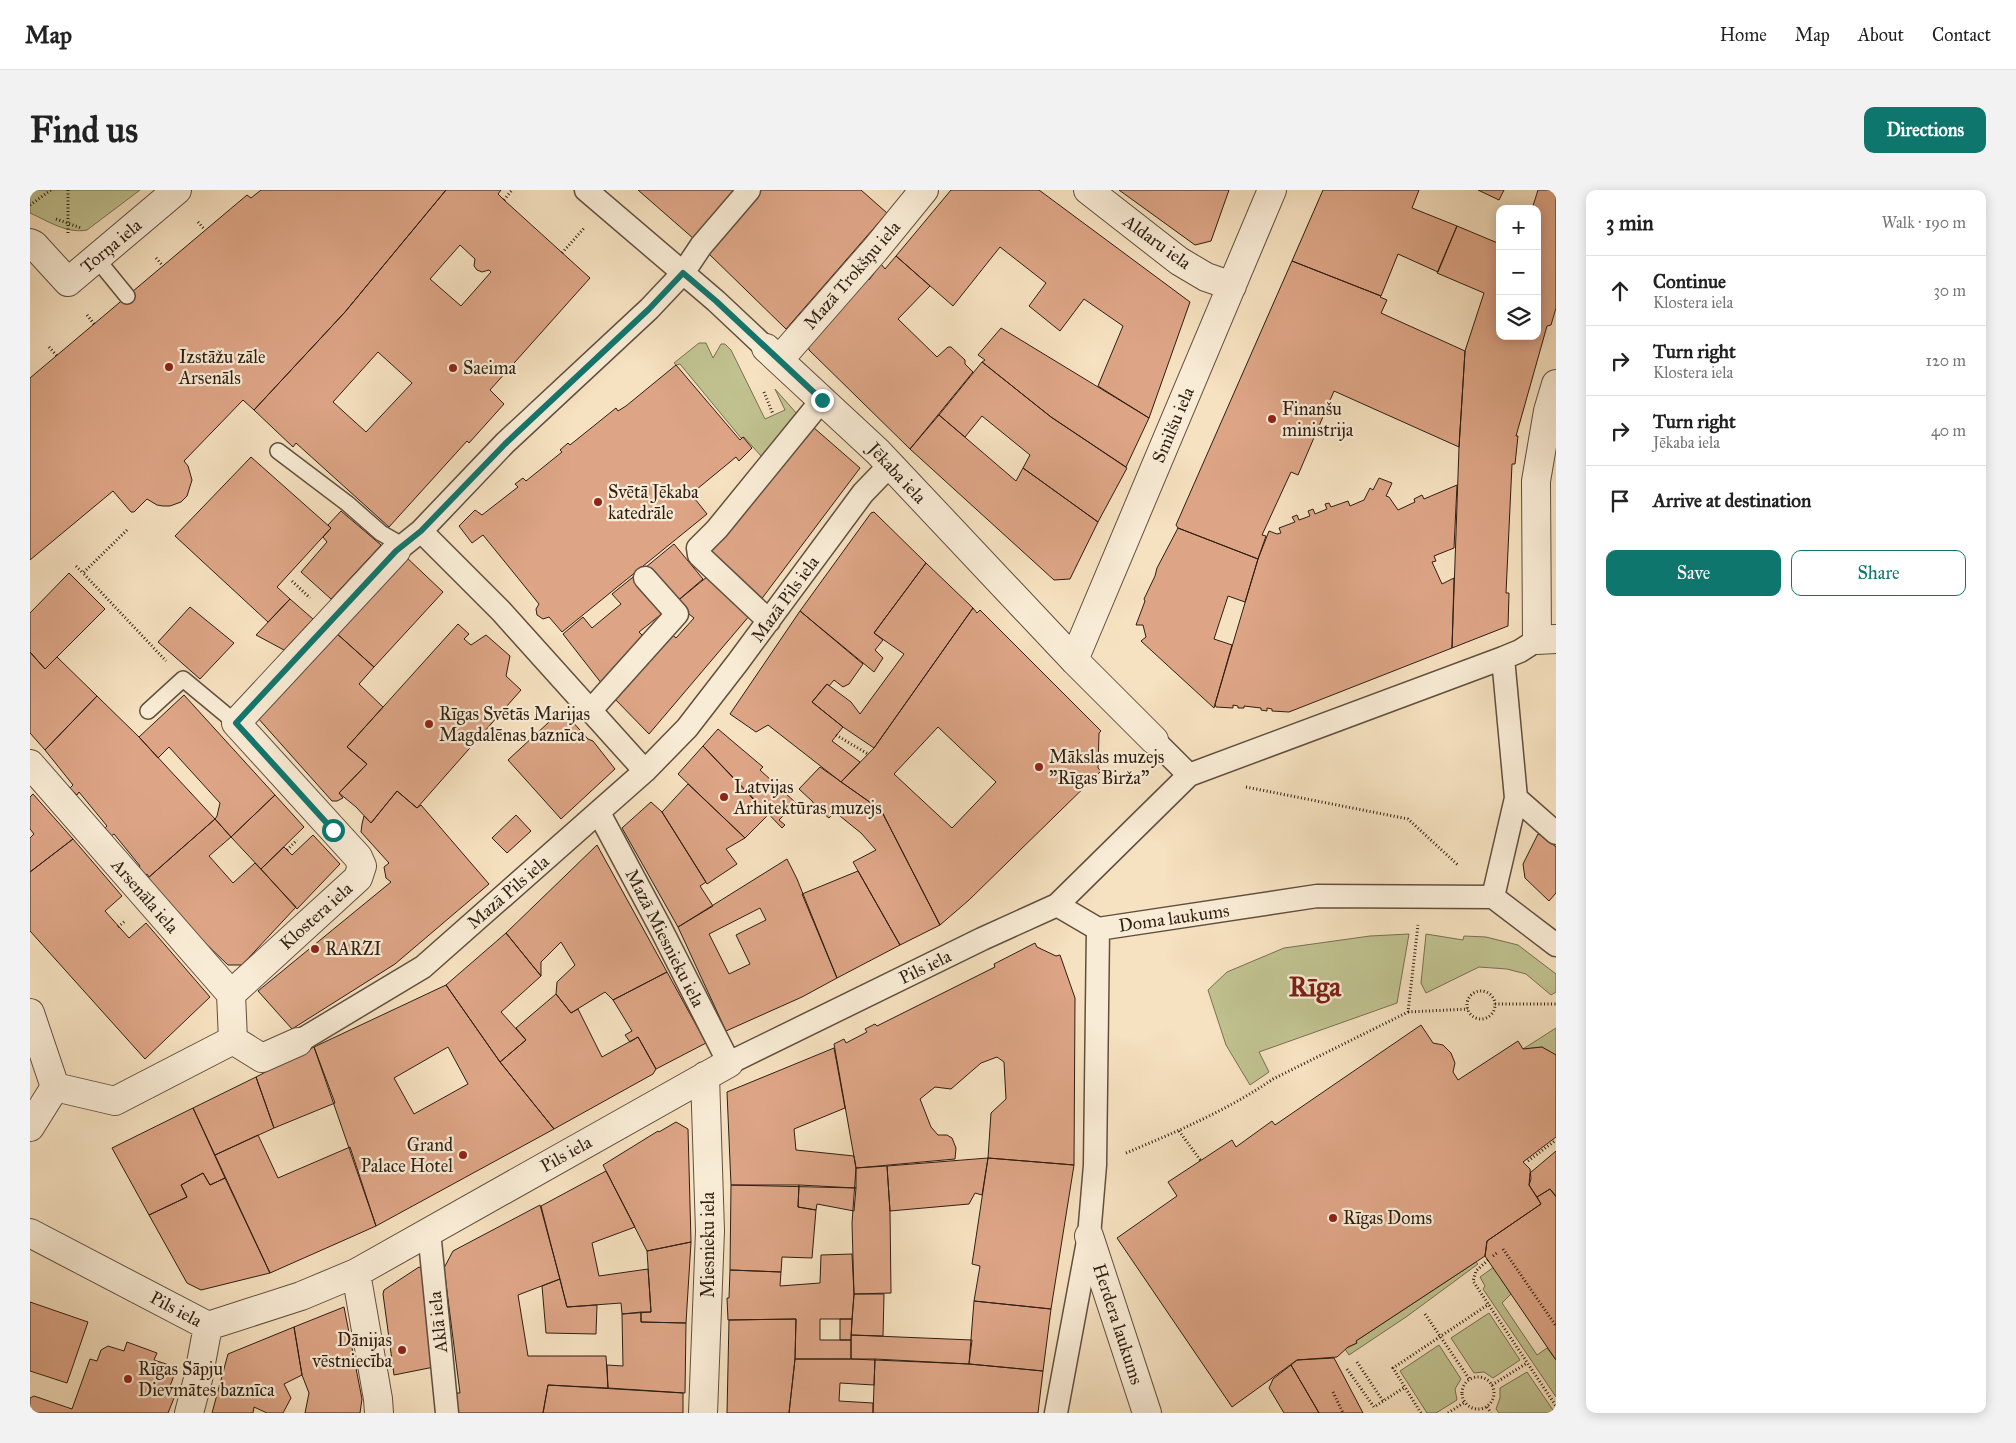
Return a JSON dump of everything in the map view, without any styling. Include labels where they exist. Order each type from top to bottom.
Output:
[{"type":"street","name":"Torņa iela","points":[[30,243],[68,282],[178,190]]},
{"type":"street","name":"Jēkaba iela","points":[[586,190],[683,273],[878,452],[889,466],[1074,660],[1190,775]]},
{"type":"street","points":[[236,723],[399,548],[421,531],[505,444],[649,309],[683,273],[701,246],[749,190]]},
{"type":"street","name":"Mazā Trokšņu iela","points":[[773,354],[875,250],[924,190]]},
{"type":"street","name":"Aldaru iela","points":[[1088,190],[1179,261],[1206,277],[1232,286]]},
{"type":"street","name":"Smilšu iela","points":[[1074,660],[1272,190]]},
{"type":"street","points":[[1098,929],[1057,905],[1190,775],[1503,658],[1546,640],[1536,481],[1548,411],[1556,384]]},
{"type":"street","points":[[769,621],[699,555],[698,548],[716,529],[822,400]]},
{"type":"street","name":"Mazā Pils iela","points":[[234,1040],[262,1058],[298,1042],[423,967],[599,813],[645,771],[687,728],[769,621],[863,492],[889,466]]},
{"type":"street","points":[[421,531],[501,611],[645,771]]},
{"type":"street","points":[[590,711],[677,614],[645,578]]},
{"type":"street","points":[[1503,658],[1516,798],[1493,897],[1556,945]]},
{"type":"street","name":"Klostera iela","points":[[231,994],[358,878],[362,866],[358,857],[236,723]]},
{"type":"street","name":"Arsenāla iela","points":[[30,764],[231,994]]},
{"type":"street","points":[[1516,798],[1556,833]]},
{"type":"street","name":"Mazā Miesnieku iela","points":[[599,813],[660,927],[729,1063]]},
{"type":"street","name":"Doma laukums","points":[[1056,1413],[1089,1236],[1095,1165],[1098,929],[1317,896],[1493,897]]},
{"type":"street","name":"Pils iela","points":[[30,1233],[208,1326],[301,1296],[356,1273],[704,1076],[982,939],[1057,905]]},
{"type":"street","points":[[55,1087],[115,1101],[234,1040],[231,994]]},
{"type":"street","points":[[30,1013],[55,1087]]},
{"type":"street","name":"Miesnieku iela","points":[[703,1413],[710,1238],[704,1076]]},
{"type":"street","points":[[30,1127],[55,1087]]},
{"type":"street","name":"Aklā iela","points":[[429,1231],[447,1413]]},
{"type":"street","name":"Herdera laukums","points":[[1089,1236],[1147,1413]]},
{"type":"street","points":[[356,1273],[379,1413]]},
{"type":"street","points":[[189,1413],[198,1379],[208,1326]]},
{"type":"lane","points":[[96,258],[127,296]]},
{"type":"lane","points":[[278,451],[348,504],[399,548]]},
{"type":"lane","points":[[148,711],[183,679],[236,723]]},
{"type":"path","points":[[30,205],[50,190]]},
{"type":"path","points":[[504,200],[512,190]]},
{"type":"path","points":[[53,218],[81,228],[89,223]]},
{"type":"path","points":[[198,222],[205,230]]},
{"type":"path","points":[[156,258],[163,266]]},
{"type":"path","points":[[87,315],[94,324]]},
{"type":"path","points":[[49,347],[56,356]]},
{"type":"path","points":[[83,573],[127,530]]},
{"type":"path","points":[[76,566],[183,679]]},
{"type":"path","points":[[836,734],[868,754]]},
{"type":"path","points":[[1237,785],[1408,819],[1493,897]]},
{"type":"path","points":[[287,850],[295,842]]},
{"type":"path","points":[[1408,1012],[1418,934]]},
{"type":"path","points":[[1478,992],[1491,996],[1495,1004],[1490,1016],[1482,1019],[1473,1017],[1468,1009],[1468,1001],[1474,993],[1478,992]]},
{"type":"path","points":[[1495,1004],[1555,1006]]},
{"type":"path","points":[[1095,1165],[1179,1131],[1255,1092],[1273,1079],[1408,1012],[1468,1009]]},
{"type":"path","points":[[1179,1131],[1201,1161]]},
{"type":"path","points":[[1528,1161],[1556,1140]]},
{"type":"path","points":[[1503,1249],[1556,1326]]},
{"type":"path","points":[[1493,1256],[1497,1253]]},
{"type":"path","points":[[1488,1260],[1476,1271],[1473,1281],[1556,1406]]},
{"type":"path","points":[[1422,1413],[1393,1368],[1489,1304]]},
{"type":"path","points":[[1425,1314],[1470,1380]]},
{"type":"path","points":[[1357,1362],[1383,1401]]},
{"type":"path","points":[[1492,1385],[1528,1363]]},
{"type":"path","points":[[1347,1369],[1374,1407],[1405,1387]]},
{"type":"path","points":[[1474,1378],[1484,1378],[1492,1385],[1494,1394],[1491,1404],[1487,1407],[1473,1409],[1462,1398],[1463,1388],[1474,1378]]},
{"type":"path","points":[[1333,1392],[1344,1413]]},
{"type":"path","points":[[1448,1413],[1465,1402]]},
{"type":"path","points":[[1487,1407],[1491,1413]]},
{"type":"green space","points":[[30,190],[140,190],[87,230],[80,231],[58,226],[30,213]]},
{"type":"green space","points":[[699,343],[706,343],[713,358],[721,344],[725,344],[731,350],[765,419],[785,410],[775,389],[798,415],[761,456],[744,437],[741,438],[680,364],[676,365],[674,363]]},
{"type":"green space","points":[[1409,934],[1397,1003],[1259,1052],[1269,1072],[1250,1085],[1226,1045],[1208,990],[1227,972],[1284,948],[1370,936]]},
{"type":"green space","points":[[1426,934],[1463,940],[1464,936],[1486,937],[1518,945],[1556,974],[1556,992],[1551,995],[1526,974],[1507,969],[1479,967],[1426,993],[1421,983]]},
{"type":"green space","points":[[1556,1028],[1556,1055],[1542,1047],[1523,1049]]},
{"type":"green space","points":[[1476,1262],[1478,1264],[1406,1317],[1349,1355],[1345,1349],[1357,1343],[1356,1341]]},
{"type":"green space","points":[[1494,1267],[1511,1294],[1502,1303],[1537,1355],[1547,1348],[1556,1360],[1556,1397],[1483,1289],[1485,1286],[1480,1277]]},
{"type":"green space","points":[[1489,1313],[1520,1360],[1493,1378],[1484,1372],[1474,1373],[1451,1338]]},
{"type":"green space","points":[[1439,1345],[1461,1379],[1455,1389],[1457,1400],[1436,1413],[1427,1413],[1400,1371]]},
{"type":"green space","points":[[1527,1372],[1555,1413],[1499,1413],[1496,1409],[1500,1398],[1500,1388]]},
{"type":"building","name":"Izstāžu zāle Arsenāls","points":[[261,190],[446,190],[345,312],[254,410],[243,400],[184,461],[188,466],[192,480],[187,496],[181,502],[170,506],[163,506],[147,499],[134,512],[131,512],[113,491],[30,560],[30,378],[247,195],[251,198]]},
{"type":"building","name":"Saeima","points":[[446,190],[501,190],[498,194],[504,200],[590,278],[490,390],[504,404],[469,443],[467,441],[389,527],[296,443],[293,447],[254,410],[345,312]],"holes":[[[460,245],[475,259],[474,266],[477,270],[482,272],[489,270],[491,272],[461,306],[430,279]],[[378,352],[412,383],[366,432],[333,402]]]},
{"type":"building","points":[[638,190],[735,190],[694,239]]},
{"type":"building","points":[[761,190],[861,190],[887,213],[786,329],[707,252]]},
{"type":"building","points":[[951,190],[1039,190],[1190,302],[1149,418],[1098,386],[1123,326],[1084,299],[1060,331],[1029,306],[1046,283],[1000,247],[953,306],[896,256]]},
{"type":"building","points":[[1119,190],[1229,190],[1211,241],[1195,245]]},
{"type":"building","points":[[1323,190],[1419,190],[1412,208],[1457,226],[1438,272],[1398,254],[1381,296],[1292,261]]},
{"type":"building","points":[[1478,190],[1504,190],[1499,200]]},
{"type":"building","points":[[1538,190],[1556,190],[1556,308],[1551,325],[1547,326],[1516,436],[1518,436],[1515,464],[1512,464],[1506,593],[1509,593],[1508,626],[1452,648],[1459,447],[1465,351],[1484,293],[1437,273],[1457,226],[1496,242],[1496,340],[1541,340],[1541,205],[1533,205]]},
{"type":"building","points":[[896,256],[930,286],[898,319],[937,357],[948,347],[951,347],[965,360],[965,364],[973,372],[910,449],[809,350],[808,344],[869,280],[881,264],[885,269]]},
{"type":"building","name":"Finanšu ministrija","points":[[1292,261],[1381,296],[1387,300],[1381,313],[1465,351],[1459,447],[1334,391],[1298,475],[1291,472],[1262,535],[1266,536],[1258,559],[1178,528],[1176,525]]},
{"type":"building","points":[[1001,328],[1149,418],[1126,467],[1051,417],[982,362],[985,360],[978,355]]},
{"type":"building","points":[[982,362],[1051,417],[1127,468],[1098,522],[1023,468],[1030,455],[982,416],[965,437],[939,415]]},
{"type":"building","name":"Svētā Jēkaba katedrāle","points":[[676,365],[740,440],[743,437],[752,448],[739,461],[736,457],[691,494],[707,514],[562,632],[549,617],[543,619],[537,615],[536,609],[539,604],[483,535],[472,543],[459,526],[475,510],[482,515],[518,487],[515,484],[523,478],[526,481],[562,452],[560,450],[568,443],[570,445],[616,408],[618,411],[626,406]]},
{"type":"building","points":[[939,415],[1016,481],[1023,468],[1098,522],[1070,579],[1054,580],[910,449]]},
{"type":"building","points":[[813,427],[860,468],[760,601],[707,552]]},
{"type":"building","points":[[251,457],[331,528],[277,587],[290,599],[268,622],[175,536]]},
{"type":"building","points":[[1379,478],[1392,483],[1386,496],[1389,497],[1398,510],[1415,502],[1414,499],[1422,495],[1424,499],[1457,485],[1454,548],[1434,556],[1436,561],[1432,562],[1442,584],[1454,578],[1452,648],[1289,712],[1272,711],[1272,709],[1267,708],[1267,711],[1261,710],[1261,708],[1244,706],[1244,708],[1238,708],[1238,706],[1233,705],[1233,708],[1216,707],[1215,704],[1258,559],[1269,531],[1277,534],[1281,533],[1279,528],[1295,522],[1292,517],[1297,515],[1299,520],[1310,516],[1308,511],[1313,509],[1315,514],[1327,509],[1325,504],[1329,503],[1331,507],[1348,501],[1350,506],[1364,500],[1370,488],[1373,490]]},
{"type":"building","points":[[341,511],[381,545],[331,599],[301,572],[327,542],[323,537],[331,528],[328,525]]},
{"type":"building","points":[[874,512],[926,563],[874,633],[883,640],[875,650],[883,658],[874,672],[800,611],[871,513]]},
{"type":"building","points":[[1178,528],[1258,559],[1245,602],[1228,596],[1214,639],[1232,645],[1214,708],[1141,641],[1146,637],[1143,625],[1136,625],[1157,568]]},
{"type":"building","points":[[674,544],[703,579],[675,603],[646,567]]},
{"type":"building","points":[[405,556],[443,592],[374,667],[335,632]]},
{"type":"building","points":[[926,563],[973,608],[874,748],[843,727],[812,702],[827,684],[851,702],[860,714],[904,654],[874,633]]},
{"type":"building","points":[[69,573],[105,609],[45,669],[30,652],[30,613]]},
{"type":"building","points":[[708,576],[750,615],[649,734],[612,696],[668,631],[676,638],[694,618],[675,603]]},
{"type":"building","points":[[633,577],[664,612],[639,632],[643,636],[602,684],[563,634],[583,617],[592,628],[621,604],[612,594]]},
{"type":"building","points":[[290,599],[313,619],[284,650],[256,635]]},
{"type":"building","points":[[190,607],[234,643],[200,679],[158,642]]},
{"type":"building","name":"Mākslas muzejs \"Rīgas Birža\"","points":[[973,608],[977,613],[980,610],[1101,731],[1099,733],[1098,768],[1101,771],[969,900],[940,925],[881,810],[841,782],[874,748]],"holes":[[[938,727],[996,782],[952,828],[894,774]]]},
{"type":"building","points":[[800,611],[863,664],[849,684],[843,687],[834,680],[829,686],[827,684],[812,702],[843,727],[832,741],[860,762],[841,782],[768,725],[756,732],[730,714]]},
{"type":"building","name":"Rīgas Svētās Marijas Magdalēnas baznīca","points":[[458,624],[469,634],[464,639],[471,645],[486,635],[510,656],[506,676],[521,690],[417,808],[397,791],[371,823],[339,793],[367,764],[347,747]]},
{"type":"building","points":[[335,632],[374,667],[359,684],[383,707],[347,747],[367,764],[339,793],[343,798],[332,801],[257,717]]},
{"type":"building","points":[[30,652],[45,669],[57,657],[97,696],[45,750],[30,733]]},
{"type":"building","points":[[184,695],[275,795],[231,837],[215,819],[220,803],[169,747],[158,758],[139,737]]},
{"type":"building","points":[[97,696],[139,737],[215,819],[149,877],[147,874],[145,876],[138,869],[140,866],[114,834],[111,836],[104,829],[107,826],[79,792],[77,795],[70,788],[73,785],[45,750]]},
{"type":"building","points":[[562,710],[588,739],[593,741],[615,769],[561,819],[508,760]]},
{"type":"building","points":[[718,729],[763,767],[760,770],[796,803],[779,820],[785,825],[782,828],[703,746]]},
{"type":"building","points":[[703,746],[768,815],[745,838],[678,774]]},
{"type":"building","points":[[820,767],[881,810],[940,925],[900,945],[853,862],[876,850],[861,833],[835,812],[829,818],[824,814],[817,815],[813,810],[813,802],[799,789]]},
{"type":"building","points":[[688,784],[745,838],[726,849],[737,864],[707,884],[662,812]]},
{"type":"building","points":[[397,791],[417,808],[421,805],[489,884],[395,964],[292,1029],[258,991],[391,882],[386,878],[384,867],[389,863],[361,832],[364,816],[371,823]]},
{"type":"building","points":[[33,794],[73,839],[30,872],[30,838],[34,834],[30,829],[30,797]]},
{"type":"building","points":[[275,795],[304,827],[261,869],[231,837]]},
{"type":"building","points":[[651,802],[662,812],[706,882],[700,886],[713,906],[678,927],[622,828]]},
{"type":"building","points":[[516,815],[531,831],[507,853],[492,838]]},
{"type":"building","points":[[215,819],[231,837],[209,856],[233,883],[255,863],[296,907],[242,965],[228,965],[200,938],[148,878]]},
{"type":"building","points":[[1538,834],[1556,847],[1556,893],[1549,901],[1525,878],[1523,864]]},
{"type":"building","points":[[313,835],[340,864],[297,909],[261,869],[284,847],[292,855]]},
{"type":"building","points":[[73,839],[122,896],[105,911],[129,938],[146,923],[210,997],[145,1059],[30,931],[30,872]]},
{"type":"building","points":[[597,845],[667,972],[613,1000],[605,992],[571,1013],[556,994],[557,982],[575,965],[561,942],[541,962],[541,976],[506,933]]},
{"type":"building","points":[[787,859],[837,978],[802,997],[726,1031],[678,927]],"holes":[[[760,908],[766,920],[736,935],[750,964],[729,974],[709,934]]]},
{"type":"building","points":[[858,871],[900,945],[837,978],[802,894]]},
{"type":"building","points":[[506,933],[541,976],[501,1012],[526,1040],[500,1062],[446,985]]},
{"type":"building","points":[[1035,943],[1037,947],[1056,956],[1060,955],[1075,998],[1074,1165],[988,1158],[991,1113],[1006,1099],[1004,1062],[997,1057],[981,1063],[951,1089],[935,1087],[920,1099],[931,1127],[938,1135],[947,1135],[952,1138],[956,1148],[955,1159],[856,1168],[834,1044],[844,1039],[846,1043],[867,1032],[865,1029],[875,1024],[877,1026],[995,967],[994,964]]},
{"type":"building","points":[[667,972],[706,1043],[656,1069],[638,1037],[630,1042],[625,1035],[632,1031],[613,1000]]},
{"type":"building","points":[[446,985],[500,1062],[554,1129],[376,1226],[314,1047]],"holes":[[[448,1047],[468,1084],[414,1114],[394,1078]]]},
{"type":"building","points":[[556,994],[571,1013],[578,1009],[602,1057],[638,1037],[656,1069],[653,1074],[554,1129],[500,1062],[526,1040],[516,1028]]},
{"type":"building","name":"Rīgas Doms","points":[[1421,1025],[1433,1043],[1443,1045],[1451,1053],[1455,1063],[1453,1072],[1458,1080],[1518,1041],[1523,1049],[1542,1047],[1556,1055],[1556,1137],[1523,1162],[1530,1169],[1531,1179],[1529,1185],[1541,1204],[1487,1241],[1485,1256],[1356,1341],[1357,1343],[1348,1347],[1337,1357],[1297,1360],[1232,1407],[1117,1238],[1177,1196],[1168,1182],[1232,1140],[1236,1147],[1272,1121],[1275,1125]]},
{"type":"building","points":[[314,1047],[335,1103],[274,1128],[256,1077]]},
{"type":"building","points":[[834,1048],[845,1108],[794,1129],[796,1150],[854,1156],[856,1188],[731,1185],[727,1092]]},
{"type":"building","points":[[256,1077],[274,1128],[215,1155],[193,1108]]},
{"type":"building","points":[[193,1108],[225,1178],[210,1185],[203,1173],[181,1185],[187,1197],[149,1215],[112,1148]]},
{"type":"building","points":[[676,1122],[688,1129],[691,1242],[647,1251],[603,1165]]},
{"type":"building","points":[[258,1135],[278,1178],[350,1147],[376,1226],[270,1273],[215,1155]]},
{"type":"building","points":[[1556,1151],[1556,1196],[1550,1189],[1537,1197],[1529,1185],[1530,1173]]},
{"type":"building","points":[[988,1158],[1074,1165],[1051,1309],[974,1301],[980,1266],[972,1264]]},
{"type":"building","points":[[988,1158],[982,1195],[975,1193],[969,1204],[890,1211],[887,1166]]},
{"type":"building","points":[[887,1166],[890,1211],[891,1293],[854,1294],[852,1223],[856,1168]]},
{"type":"building","points":[[606,1171],[635,1227],[592,1243],[599,1276],[648,1269],[651,1312],[622,1314],[621,1303],[567,1307],[541,1206]]},
{"type":"building","points":[[203,1173],[210,1185],[225,1178],[270,1273],[201,1290],[187,1283],[149,1215],[187,1197],[181,1185]]},
{"type":"building","points":[[731,1185],[799,1185],[798,1207],[816,1210],[812,1258],[782,1257],[781,1272],[730,1270]]},
{"type":"building","points":[[799,1185],[856,1188],[854,1211],[817,1204],[816,1210],[798,1207]]},
{"type":"building","points":[[1550,1189],[1556,1197],[1556,1360],[1485,1256],[1487,1241],[1541,1204],[1537,1197]]},
{"type":"building","points":[[540,1205],[560,1279],[518,1295],[528,1356],[606,1356],[608,1388],[548,1385],[543,1413],[458,1413],[456,1393],[460,1393],[444,1268],[453,1251]]},
{"type":"building","points":[[691,1242],[686,1323],[641,1322],[641,1312],[651,1312],[647,1251]]},
{"type":"building","points":[[852,1254],[854,1294],[852,1319],[820,1319],[820,1340],[851,1340],[851,1359],[795,1359],[796,1319],[728,1320],[727,1298],[729,1298],[730,1270],[781,1272],[780,1286],[820,1283],[821,1255]]},
{"type":"building","points":[[419,1267],[422,1269],[434,1367],[394,1375],[383,1294],[384,1290]]},
{"type":"building","points":[[560,1279],[567,1307],[597,1305],[596,1334],[546,1333],[542,1286]]},
{"type":"building","points":[[854,1294],[884,1294],[883,1336],[851,1335]]},
{"type":"building","points":[[974,1301],[1051,1309],[1043,1371],[969,1364]]},
{"type":"building","points":[[30,1302],[88,1322],[67,1383],[30,1371]]},
{"type":"building","points":[[344,1307],[362,1399],[360,1413],[305,1413],[309,1393],[302,1375],[294,1327]]},
{"type":"building","points":[[641,1312],[641,1322],[686,1323],[685,1393],[608,1388],[607,1365],[623,1366],[622,1314]]},
{"type":"building","points":[[796,1319],[795,1359],[789,1413],[727,1413],[729,1320]]},
{"type":"building","points":[[840,1319],[852,1319],[851,1340],[840,1340]]},
{"type":"building","points":[[294,1327],[302,1375],[284,1384],[291,1398],[283,1413],[267,1413],[254,1407],[253,1413],[212,1413],[228,1354]]},
{"type":"building","points":[[851,1335],[972,1340],[969,1364],[851,1359]]},
{"type":"building","name":"Rīgas Sāpju Dievmātes baznīca","points":[[127,1342],[157,1353],[154,1360],[172,1366],[175,1373],[170,1386],[178,1388],[168,1413],[30,1413],[30,1398],[34,1396],[72,1409],[90,1359],[97,1361],[101,1350],[108,1346],[124,1351]]},
{"type":"building","points":[[1334,1358],[1363,1413],[1319,1413],[1291,1365],[1297,1360]]},
{"type":"building","points":[[795,1359],[875,1359],[874,1385],[840,1383],[839,1401],[873,1403],[873,1413],[789,1413]]},
{"type":"building","points":[[875,1359],[969,1364],[1043,1371],[1038,1413],[873,1413]]},
{"type":"building","points":[[1291,1365],[1319,1413],[1284,1413],[1269,1388],[1273,1379]]},
{"type":"building","points":[[548,1385],[683,1393],[683,1413],[543,1413]]},
{"type":"place","name":"Izstāžu zāle Arsenāls","points":[[169,367]]},
{"type":"place","name":"Saeima","points":[[453,368]]},
{"type":"place","name":"Finanšu ministrija","points":[[1272,419]]},
{"type":"place","name":"Svētā Jēkaba katedrāle","points":[[598,502]]},
{"type":"place","name":"Rīgas Svētās Marijas Magdalēnas baznīca","points":[[429,724]]},
{"type":"place","name":"Mākslas muzejs \"Rīgas Birža\"","points":[[1039,767]]},
{"type":"place","name":"Latvijas Arhitektūras muzejs","points":[[724,797]]},
{"type":"place","name":"RARZI","points":[[315,949]]},
{"type":"place","name":"Grand Palace Hotel","points":[[463,1155]]},
{"type":"place","name":"Rīgas Doms","points":[[1333,1218]]},
{"type":"place","name":"Dānijas vēstniecība","points":[[402,1350]]},
{"type":"place","name":"Rīgas Sāpju Dievmātes baznīca","points":[[128,1379]]},
{"type":"district","name":"Rīga","points":[[1315,986]]},
{"type":"route","points":[[333,830],[236,723],[396,551],[421,531],[505,444],[649,309],[683,273],[716,301],[822,400]]}]
